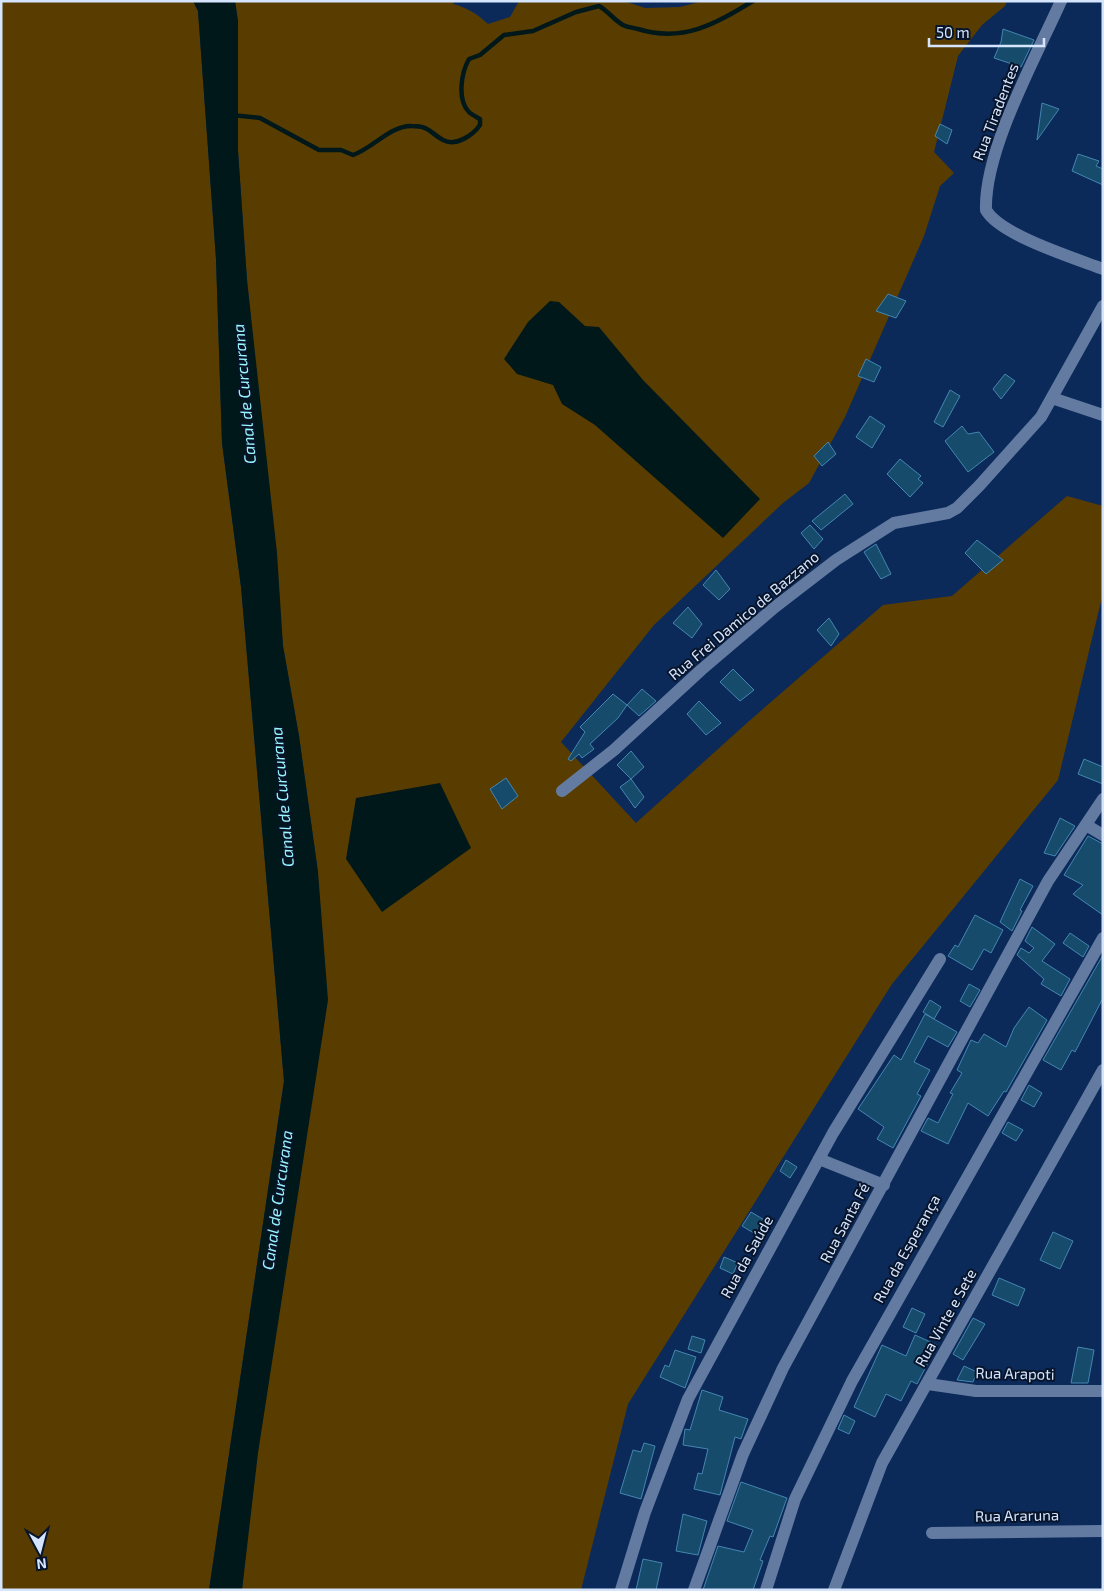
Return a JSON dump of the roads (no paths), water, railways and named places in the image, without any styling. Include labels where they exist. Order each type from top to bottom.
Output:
[{"type":"street","name":"Rua Tiradentes","points":[[1061,1],[1011,110],[988,178],[986,210],[998,224],[1023,237],[1103,269]]},
{"type":"street","name":"Rua Frei Damico de Bazzano","points":[[562,791],[614,750],[701,670],[775,607],[836,560],[894,523],[948,513],[957,508],[1040,417],[1103,306]]},
{"type":"street","points":[[1052,398],[1103,415]]},
{"type":"street","name":"Rua Santa Fé","points":[[694,1590],[743,1454],[783,1368],[1048,881],[1103,799]]},
{"type":"street","points":[[1086,825],[1103,835]]},
{"type":"street","name":"Rua da Esperança","points":[[766,1590],[796,1499],[852,1381],[1103,938]]},
{"type":"street","name":"Rua da Saúde","points":[[621,1590],[645,1512],[688,1399],[819,1159],[940,959]]},
{"type":"street","name":"Rua Vinte e Sete","points":[[834,1590],[882,1463],[1103,1070]]},
{"type":"street","points":[[819,1159],[884,1185]]},
{"type":"street","name":"Rua Arapoti","points":[[928,1384],[976,1391],[1103,1391]]},
{"type":"street","name":"Rua Araruna","points":[[932,1533],[1103,1531]]},
{"type":"water","name":"Canal de Curcurana","points":[[193,1],[235,1],[238,21],[238,151],[247,280],[277,553],[283,646],[299,736],[318,872],[328,1000],[258,1453],[242,1590],[209,1590],[284,1081],[241,587],[222,443],[216,259],[198,11]]},
{"type":"water","points":[[550,301],[559,302],[585,326],[599,327],[643,380],[760,499],[723,538],[595,425],[562,404],[553,385],[517,374],[504,359],[528,322]]},
{"type":"water","points":[[440,783],[471,848],[382,912],[346,859],[356,798]]},
{"type":"waterway","points":[[232,115],[260,118],[319,150],[341,150],[353,155],[389,133],[404,127],[423,127],[448,142],[459,141],[473,133],[480,125],[480,119],[469,112],[463,101],[462,79],[466,65],[469,59],[480,55],[504,35],[533,31],[576,12],[599,6],[626,26],[654,33],[670,34],[698,29],[712,24],[753,1]]}]
